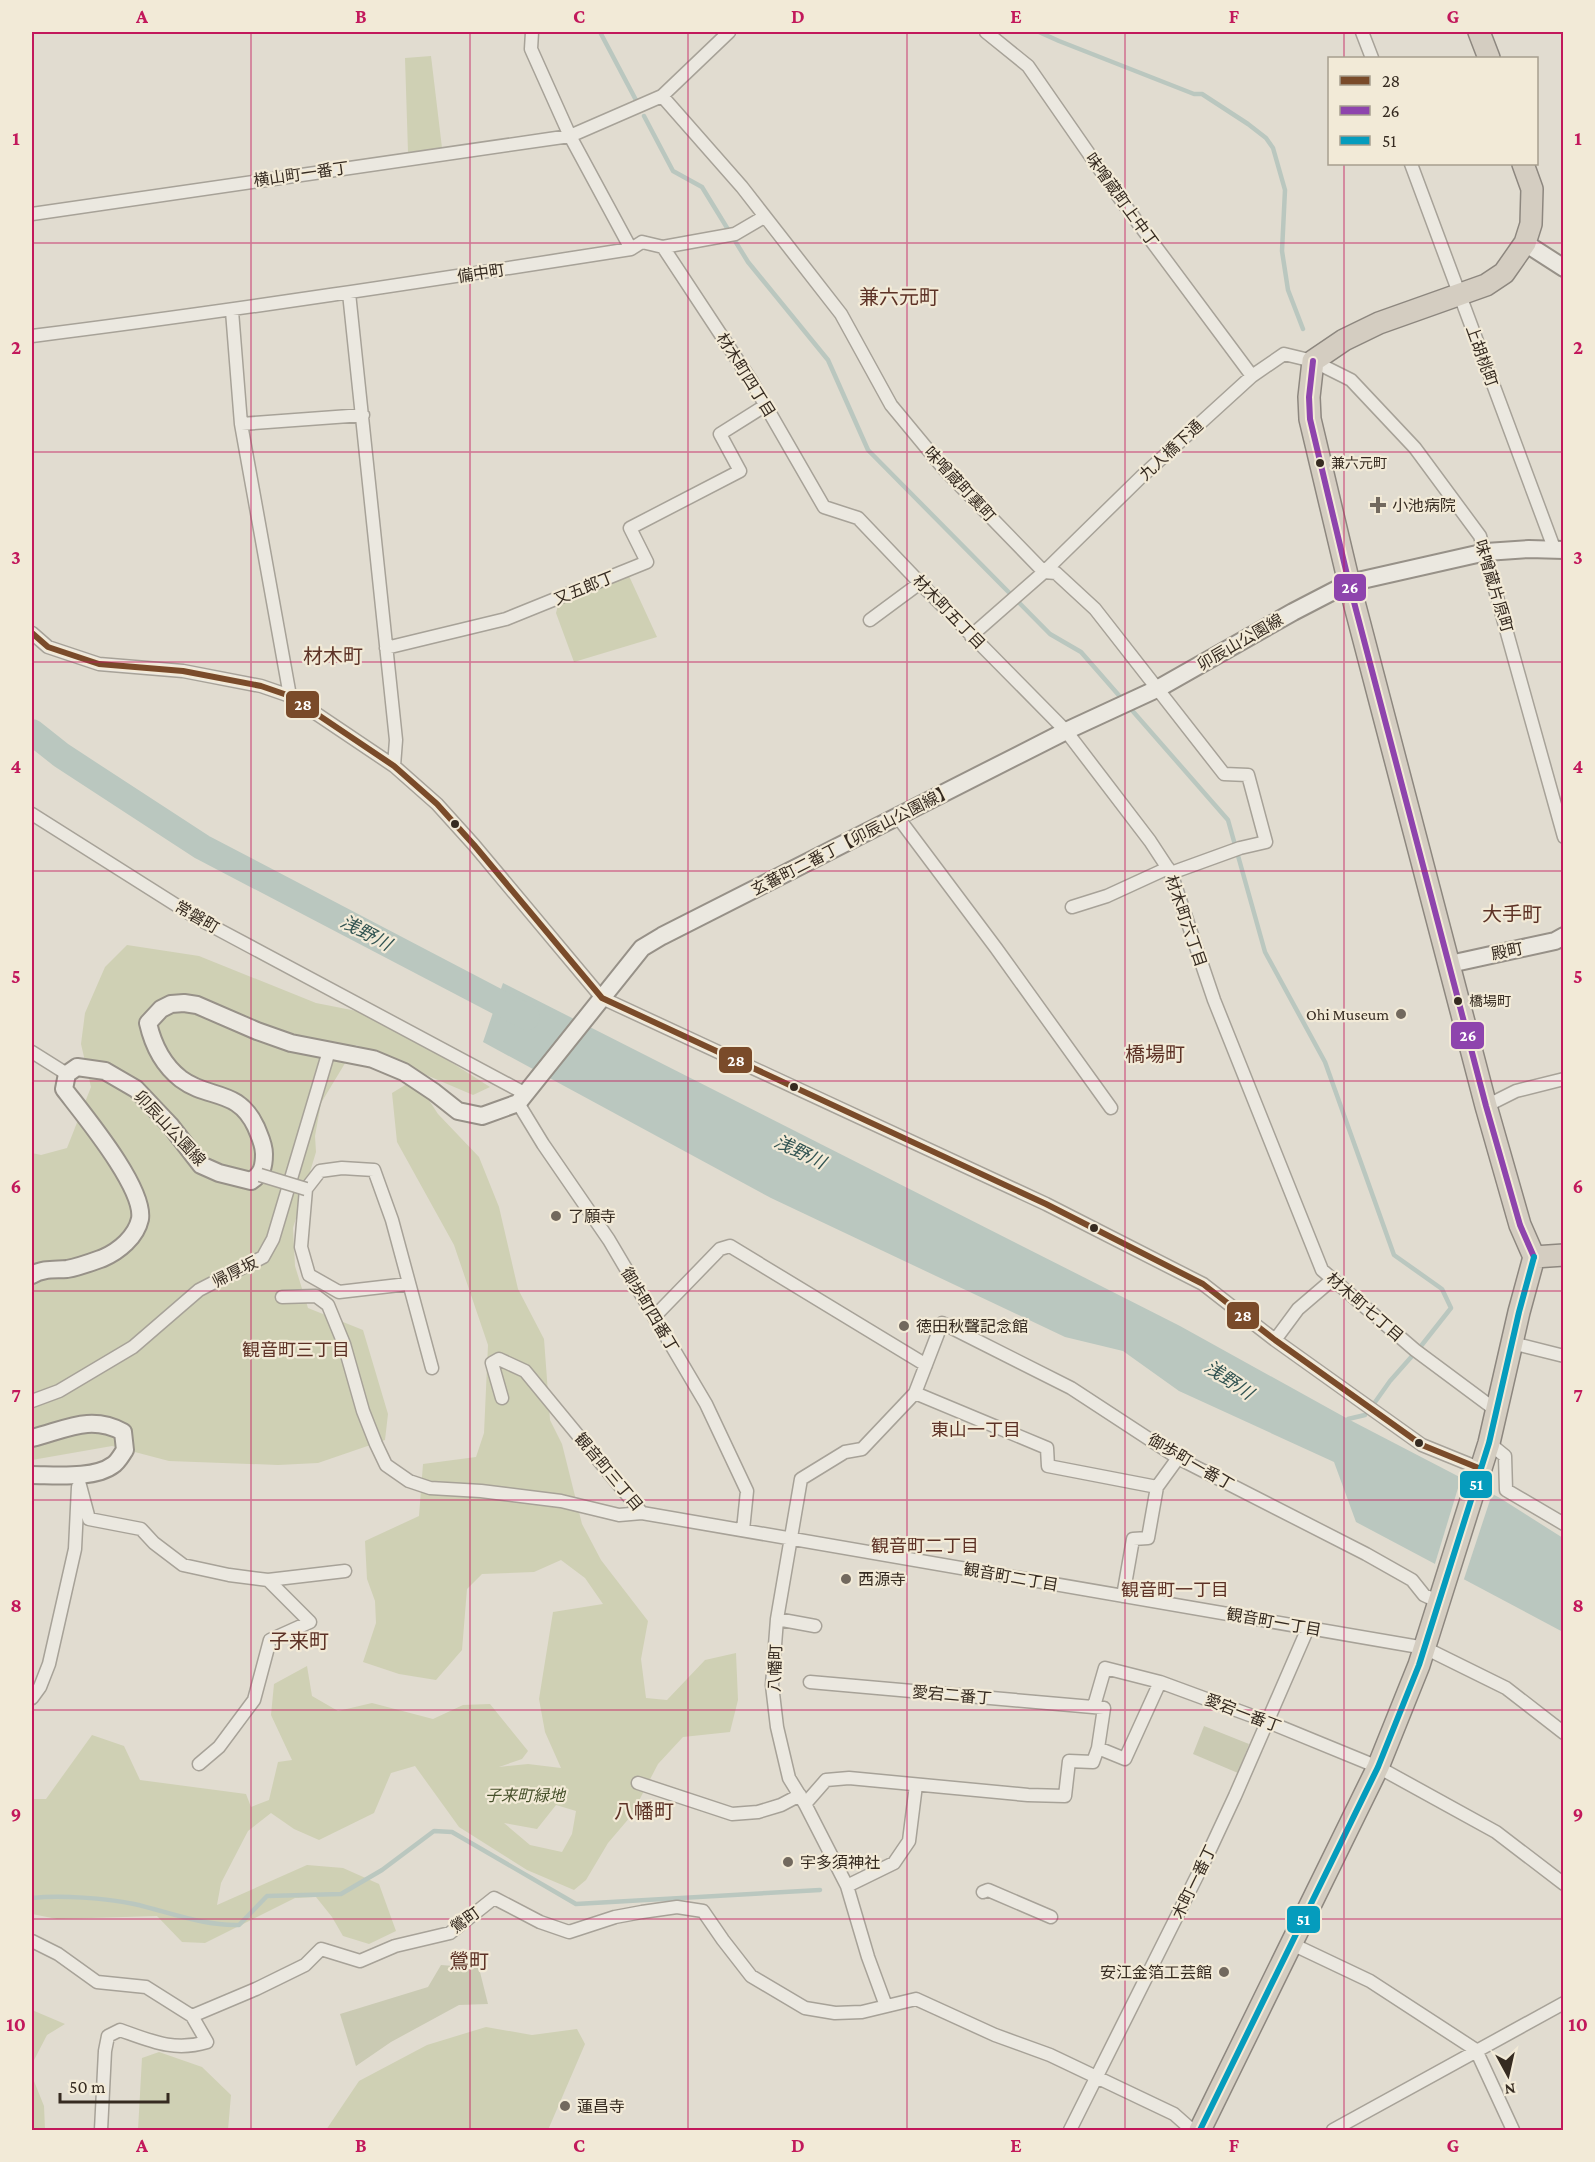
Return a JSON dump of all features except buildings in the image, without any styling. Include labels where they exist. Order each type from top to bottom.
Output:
[{"type":"highway","points":[[1479,32],[1489,57]]},
{"type":"highway","points":[[1200,2130],[1378,1767],[1425,1648],[1479,1475],[1497,1450],[1497,1411],[1534,1257],[1520,1225],[1486,1106],[1349,583],[1310,419],[1309,397],[1313,361],[1344,340],[1379,323],[1486,285],[1504,273],[1525,243],[1531,224],[1532,189],[1523,165]]},
{"type":"highway","points":[[1534,1257],[1563,1255]]},
{"type":"street","points":[[532,32],[531,49],[570,136],[631,249]]},
{"type":"street","points":[[662,96],[729,32]]},
{"type":"street","name":"味噌蔵町上中丁","points":[[986,32],[1028,66],[1121,200],[1252,376]]},
{"type":"street","points":[[1362,32],[1372,57]]},
{"type":"street","name":"横山町一番丁","points":[[32,214],[570,136],[662,96]]},
{"type":"street","name":"味噌蔵町裏町","points":[[662,96],[742,187],[841,314],[891,405],[944,469],[1044,572],[1056,573],[1095,609],[1224,774],[1248,775],[1266,842],[1169,871]]},
{"type":"street","name":"上胡桃町","points":[[1411,165],[1559,549]]},
{"type":"street","name":"備中町","points":[[32,336],[232,311],[349,293],[631,249],[642,242],[663,247],[731,234],[764,217]]},
{"type":"street","points":[[1525,243],[1563,268]]},
{"type":"street","name":"材木町四丁目","points":[[663,247],[766,405],[824,507]]},
{"type":"street","points":[[349,293],[396,740],[394,766]]},
{"type":"street","points":[[232,311],[242,424],[290,696]]},
{"type":"street","name":"九人橋下通","points":[[971,636],[1044,572],[1141,477],[1252,376],[1284,354],[1313,361]]},
{"type":"street","name":"味噌蔵片原町","points":[[1313,361],[1351,380],[1415,448],[1480,536],[1563,837]]},
{"type":"street","name":"又五郎丁","points":[[386,648],[506,619],[647,562],[630,528],[740,471],[720,434],[766,405]]},
{"type":"street","points":[[242,424],[363,415]]},
{"type":"street","name":"材木町五丁目","points":[[824,507],[858,518],[971,636],[1066,730]]},
{"type":"street","name":"卯辰山公園線","points":[[1125,704],[1159,688],[1349,583],[1486,552],[1559,549]]},
{"type":"street","points":[[870,620],[920,583]]},
{"type":"street","points":[[32,633],[48,647],[99,664],[194,672],[261,686],[290,696],[394,766],[437,804],[474,844],[597,1004],[1046,1204],[1203,1284],[1275,1340],[1422,1445],[1479,1475]]},
{"type":"street","name":"玄蕃町二番丁【卯辰山公園線】","points":[[526,1094],[642,948],[1066,730],[1125,704]]},
{"type":"street","name":"材木町六丁目","points":[[1066,730],[1150,841],[1169,871],[1214,1000],[1254,1100]]},
{"type":"street","name":"常磐町","points":[[32,814],[195,917],[526,1094]]},
{"type":"street","points":[[897,816],[1111,1108]]},
{"type":"street","points":[[1072,907],[1107,896],[1169,871]]},
{"type":"street","name":"殿町","points":[[1450,964],[1555,941],[1563,936]]},
{"type":"street","points":[[306,1189],[260,1175],[264,1163],[264,1145],[249,1112],[225,1096],[199,1088],[180,1078],[157,1052],[148,1023],[161,1009],[171,1004],[198,1005],[291,1043],[373,1059],[404,1072],[458,1112],[482,1116],[526,1094]]},
{"type":"street","name":"帰厚坂","points":[[32,1401],[59,1391],[133,1347],[200,1290],[263,1257],[273,1239],[329,1051]]},
{"type":"street","points":[[32,1052],[68,1074],[64,1089],[101,1134],[136,1197],[140,1218],[131,1239],[104,1258],[67,1269],[52,1269],[32,1275]]},
{"type":"street","name":"卯辰山公園線","points":[[68,1074],[77,1067],[105,1071],[136,1089],[170,1125],[201,1165],[219,1173],[250,1180],[260,1175]]},
{"type":"street","points":[[1486,1106],[1516,1091],[1563,1079]]},
{"type":"street","name":"御歩町四番丁","points":[[526,1094],[543,1144],[609,1240],[706,1404],[747,1491],[743,1530]]},
{"type":"street","name":"材木町七丁目","points":[[1254,1100],[1322,1270],[1415,1350],[1497,1411]]},
{"type":"street","points":[[408,1284],[339,1292],[309,1275],[301,1246],[306,1189],[320,1171],[342,1168],[374,1170],[392,1220],[432,1368]]},
{"type":"street","points":[[654,1317],[720,1249],[730,1246],[926,1365],[915,1393],[1047,1448],[1048,1466],[1157,1487]]},
{"type":"street","points":[[1275,1340],[1298,1309],[1333,1279]]},
{"type":"street","points":[[282,1297],[316,1296],[328,1305],[344,1344],[363,1411],[376,1444],[386,1465],[409,1481],[430,1488],[481,1491],[561,1501],[619,1515],[642,1514]]},
{"type":"street","name":"御歩町一番丁","points":[[926,1365],[942,1323],[1071,1388],[1178,1458],[1366,1554],[1412,1580],[1424,1595],[1440,1597]]},
{"type":"street","points":[[1512,1343],[1563,1356]]},
{"type":"street","name":"観音町三丁目","points":[[502,1398],[492,1363],[499,1359],[525,1371],[642,1514],[792,1538]]},
{"type":"street","name":"八幡町","points":[[886,2006],[868,1957],[847,1886],[789,1778],[777,1727],[772,1685],[777,1619],[801,1479],[845,1452],[862,1449],[915,1393]]},
{"type":"street","points":[[32,1438],[86,1423],[109,1425],[123,1432],[125,1450],[114,1465],[99,1472],[78,1477],[32,1475]]},
{"type":"street","points":[[1497,1450],[1506,1490],[1563,1524]]},
{"type":"street","points":[[1124,1596],[1133,1539],[1148,1538],[1157,1487],[1178,1458]]},
{"type":"street","points":[[78,1477],[89,1519],[141,1529],[154,1543],[183,1565],[229,1575],[268,1580],[345,1571]]},
{"type":"street","points":[[32,1698],[40,1687],[49,1664],[75,1549],[78,1477]]},
{"type":"street","name":"観音町二丁目","points":[[792,1538],[1124,1596]]},
{"type":"street","points":[[199,1764],[219,1748],[254,1700],[270,1640],[309,1622],[268,1580]]},
{"type":"street","name":"観音町一丁目","points":[[1124,1596],[1425,1648],[1506,1688],[1563,1733]]},
{"type":"street","points":[[777,1619],[815,1626]]},
{"type":"street","name":"木町一番丁","points":[[1070,2130],[1207,1856],[1308,1628]]},
{"type":"street","name":"愛宕一番丁","points":[[1094,1706],[1105,1668],[1160,1682],[1266,1721],[1378,1767],[1496,1832],[1563,1884]]},
{"type":"street","name":"愛宕二番丁","points":[[810,1682],[1094,1706]]},
{"type":"street","points":[[1098,1748],[1125,1759],[1160,1682]]},
{"type":"street","points":[[638,1783],[732,1814],[758,1812],[802,1799],[826,1780],[834,1779],[890,1780],[916,1785],[1065,1796],[1069,1761],[1093,1762],[1098,1748],[1104,1708],[1094,1706]]},
{"type":"street","points":[[847,1886],[894,1863],[906,1846],[909,1841],[916,1785]]},
{"type":"street","points":[[983,1892],[988,1890],[1051,1917]]},
{"type":"street","name":"鶯町","points":[[192,2016],[305,1965],[321,1949],[360,1961],[395,1946],[450,1933],[495,1898],[540,1922],[569,1932],[615,1917],[642,1912],[677,1907],[703,1911],[751,1976],[805,2008],[835,2013],[862,2012],[886,2006]]},
{"type":"street","points":[[32,1941],[58,1954],[97,1982],[146,1987],[192,2016],[207,2042],[191,2047],[167,2046],[120,2030],[108,2036],[105,2051],[101,2130]]},
{"type":"street","points":[[1292,1944],[1370,1981],[1476,2050],[1513,2130]]},
{"type":"street","points":[[886,2006],[916,1999],[995,2035],[1050,2055],[1174,2114],[1192,2130]]},
{"type":"street","points":[[1333,2130],[1563,2003]]},
{"type":"green space","points":[[431,56],[442,148],[408,152],[405,58]]},
{"type":"green space","points":[[629,576],[657,637],[574,662],[556,613],[558,605]]},
{"type":"green space","points":[[127,945],[199,956],[316,1003],[377,1015],[490,1087],[473,1095],[356,1045],[321,1103],[315,1136],[316,1152],[293,1228],[295,1266],[308,1308],[363,1330],[388,1414],[385,1440],[318,1463],[278,1465],[169,1461],[112,1446],[32,1460],[32,1153],[41,1155],[67,1148],[91,1087],[81,1044],[85,1013],[105,967]]},
{"type":"green space","name":"子来町緑地","points":[[415,1079],[438,1114],[479,1157],[499,1207],[518,1289],[544,1339],[550,1420],[562,1444],[582,1524],[601,1560],[648,1621],[641,1659],[646,1698],[667,1700],[705,1660],[736,1653],[738,1700],[730,1732],[683,1737],[658,1764],[631,1816],[608,1843],[586,1880],[574,1890],[527,1870],[459,1827],[415,1766],[391,1773],[374,1813],[319,1840],[294,1829],[271,1813],[248,1831],[221,1883],[217,1905],[307,1865],[343,1868],[379,1884],[396,1931],[369,1944],[343,1936],[316,1897],[295,1898],[205,1943],[182,1942],[157,1916],[57,1919],[32,1914],[32,1799],[46,1799],[92,1735],[124,1746],[140,1780],[246,1794],[251,1807],[269,1800],[278,1762],[292,1760],[271,1715],[274,1684],[307,1666],[312,1696],[338,1711],[372,1703],[433,1719],[463,1705],[490,1704],[528,1751],[522,1759],[499,1767],[528,1764],[561,1768],[545,1732],[539,1699],[553,1612],[603,1604],[585,1578],[561,1560],[534,1572],[482,1574],[467,1589],[462,1650],[436,1680],[399,1674],[363,1662],[376,1623],[375,1601],[367,1579],[365,1541],[419,1516],[423,1464],[476,1457],[484,1433],[488,1345],[454,1245],[397,1142],[392,1093]],"holes":[[[556,1805],[576,1811],[572,1834],[562,1852],[530,1845],[504,1823],[537,1829]]]},
{"type":"green space","points":[[1204,1726],[1249,1744],[1238,1773],[1193,1754]]},
{"type":"green space","points":[[441,1965],[479,1968],[488,2004],[459,2005],[391,2042],[356,2066],[340,2014],[428,1987]]},
{"type":"green space","points":[[32,2010],[65,2024],[47,2035],[32,2064]]},
{"type":"green space","points":[[486,2027],[532,2035],[577,2029],[585,2044],[548,2130],[326,2130],[359,2081],[427,2045]]},
{"type":"green space","points":[[159,2052],[202,2067],[231,2095],[228,2130],[138,2130],[142,2058]]},
{"type":"green space","points":[[32,2076],[44,2106],[45,2130],[32,2130]]},
{"type":"water","points":[[503,983],[1180,1326],[1348,1419],[1500,1498],[1563,1538],[1563,1632],[1356,1522],[1334,1462],[1179,1391],[1123,1351],[1065,1337],[771,1198],[483,1042]]},
{"type":"pier","points":[[1462,1475],[1493,1491],[1463,1582],[1434,1567]]},
{"type":"waterway","points":[[600,32],[637,102]]},
{"type":"waterway","points":[[1039,32],[1194,94],[1202,94],[1266,138],[1273,148],[1285,190],[1282,251],[1288,290],[1303,329]]},
{"type":"waterway","points":[[644,116],[673,171],[702,187],[748,262],[828,360],[868,450],[1050,634],[1081,652],[1228,820],[1265,952],[1325,1062],[1394,1255],[1442,1289],[1451,1308],[1421,1346]]},
{"type":"waterway","name":"浅野川","points":[[32,732],[61,755],[202,847],[527,1017]]},
{"type":"waterway","points":[[1373,1405],[1413,1355]]},
{"type":"waterway","points":[[1346,1423],[1348,1419],[1365,1415]]},
{"type":"waterway","points":[[32,1898],[69,1897],[110,1900],[199,1921],[239,1925],[267,1896],[341,1894],[382,1870],[434,1831],[452,1832],[576,1904],[820,1890]]},
{"type":"transit line","name":"26","points":[[1313,361],[1309,397],[1310,419],[1349,583],[1486,1106],[1520,1225],[1534,1257]]},
{"type":"transit line","name":"28","points":[[32,633],[48,647],[99,664],[183,671],[261,686],[290,696],[394,766],[437,804],[602,998],[1046,1204],[1203,1284],[1275,1340],[1422,1445],[1481,1469]]},
{"type":"transit line","name":"51","points":[[1200,2130],[1378,1767],[1419,1665],[1489,1443],[1534,1257]]},
{"type":"place","name":"兼六元町","points":[[1320,463]]},
{"type":"place","name":"小池病院","points":[[1378,505]]},
{"type":"place","name":"橋場町","points":[[1458,1001]]},
{"type":"place","name":"Ohi Museum","points":[[1401,1014]]},
{"type":"place","name":"了願寺","points":[[556,1216]]},
{"type":"place","name":"徳田秋聲記念館","points":[[904,1326]]},
{"type":"place","name":"西源寺","points":[[846,1579]]},
{"type":"place","name":"宇多須神社","points":[[788,1862]]},
{"type":"place","name":"安江金箔工芸館","points":[[1224,1972]]},
{"type":"place","name":"蓮昌寺","points":[[565,2106]]},
{"type":"district","name":"兼六元町","points":[[899,297]]},
{"type":"district","name":"材木町","points":[[333,656]]},
{"type":"district","name":"大手町","points":[[1512,914]]},
{"type":"district","name":"橋場町","points":[[1155,1054]]},
{"type":"district","name":"観音町三丁目","points":[[296,1350]]},
{"type":"district","name":"東山一丁目","points":[[976,1430]]},
{"type":"district","name":"観音町二丁目","points":[[925,1546]]},
{"type":"district","name":"観音町一丁目","points":[[1175,1590]]},
{"type":"district","name":"子来町","points":[[299,1641]]},
{"type":"district","name":"八幡町","points":[[644,1811]]},
{"type":"district","name":"鶯町","points":[[469,1961]]}]
